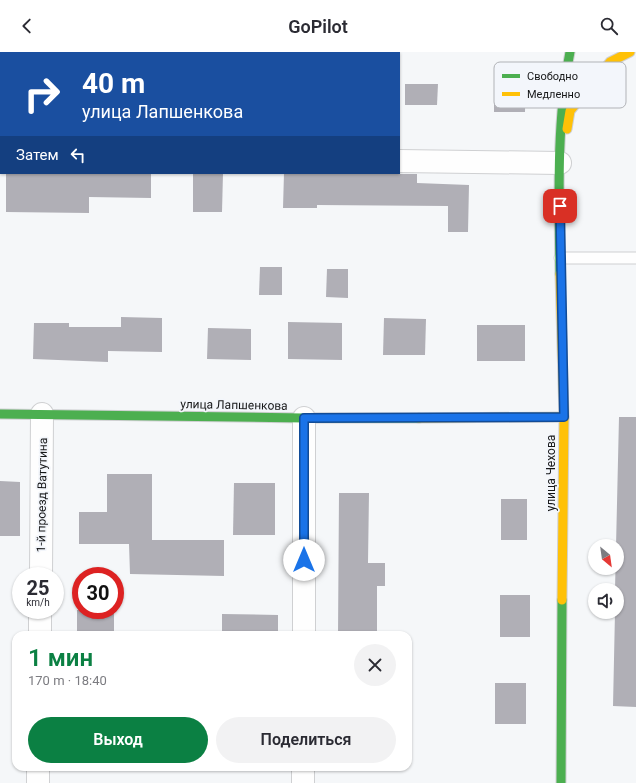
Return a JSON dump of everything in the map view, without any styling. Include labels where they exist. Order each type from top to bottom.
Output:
[{"type":"street","name":"улица Чехова","points":[[568,62],[570,52]]},
{"type":"street","name":"улица Чехова","points":[[610,62],[630,52]]},
{"type":"street","name":"улица Чехова","points":[[561,783],[564,417],[560,258],[560,163],[562,108]]},
{"type":"street","name":"улица Чехова","points":[[560,163],[570,110],[572,108]]},
{"type":"street","points":[[400,161],[560,163]]},
{"type":"street","name":"улица Лапшенкова","points":[[0,414],[304,418],[564,417]]},
{"type":"street","name":"1-й проезд Ватутина","points":[[41,567],[42,414]]},
{"type":"street","points":[[304,418],[304,631]]},
{"type":"street","points":[[40,619],[40,631]]},
{"type":"street","points":[[38,771],[38,783]]},
{"type":"street","points":[[303,771],[303,783]]},
{"type":"lane","points":[[560,258],[636,258]]},
{"type":"building","points":[[405,84],[438,84],[437,105],[405,105]]},
{"type":"building","points":[[494,108],[525,108],[525,112],[494,112]]},
{"type":"building","points":[[6,174],[151,174],[151,198],[89,197],[89,213],[6,212]]},
{"type":"building","points":[[193,174],[223,174],[222,212],[193,212]]},
{"type":"building","points":[[284,174],[417,174],[417,183],[469,185],[468,232],[448,232],[448,206],[317,205],[317,208],[283,208]]},
{"type":"building","points":[[260,267],[282,267],[282,295],[259,295]]},
{"type":"building","points":[[327,269],[348,269],[348,298],[326,297]]},
{"type":"building","points":[[121,317],[162,318],[162,352],[108,351],[108,362],[33,359],[34,323],[69,323],[69,327],[121,327]]},
{"type":"building","points":[[384,318],[426,319],[425,355],[383,355]]},
{"type":"building","points":[[288,322],[342,323],[342,360],[288,359]]},
{"type":"building","points":[[477,325],[525,325],[525,361],[477,361]]},
{"type":"building","points":[[208,328],[251,329],[251,360],[207,359]]},
{"type":"building","points":[[619,417],[636,417],[636,707],[613,706],[615,619],[624,619],[624,583],[615,583],[615,575],[624,575],[624,539],[616,539]]},
{"type":"building","points":[[107,474],[152,474],[152,540],[224,540],[224,576],[130,574],[129,544],[79,544],[79,512],[107,512]]},
{"type":"building","points":[[0,481],[20,482],[20,536],[0,536]]},
{"type":"building","points":[[234,483],[275,483],[275,535],[233,535]]},
{"type":"building","points":[[339,493],[369,493],[368,563],[385,563],[385,586],[377,586],[377,631],[338,631]]},
{"type":"building","points":[[501,499],[527,499],[527,540],[501,540]]},
{"type":"building","points":[[500,595],[530,595],[530,637],[500,637]]},
{"type":"building","points":[[222,614],[278,615],[278,631],[222,631]]},
{"type":"building","points":[[77,619],[114,619],[114,631],[77,631]]},
{"type":"building","points":[[495,683],[526,683],[526,724],[495,724]]},
{"type":"traffic: fast","points":[[569,62],[570,52]]},
{"type":"traffic: fast","points":[[560,274],[559,163],[562,108]]},
{"type":"traffic: fast","points":[[0,414],[419,418]]},
{"type":"traffic: fast","points":[[561,783],[562,600]]},
{"type":"traffic: slow","points":[[610,62],[630,52]]},
{"type":"traffic: slow","points":[[567,129],[570,111],[572,108]]},
{"type":"traffic: slow","points":[[560,274],[564,417],[562,600]]},
{"type":"traffic: slow","points":[[419,418],[564,417]]},
{"type":"route","points":[[304,560],[304,418],[564,417],[560,206]]}]
